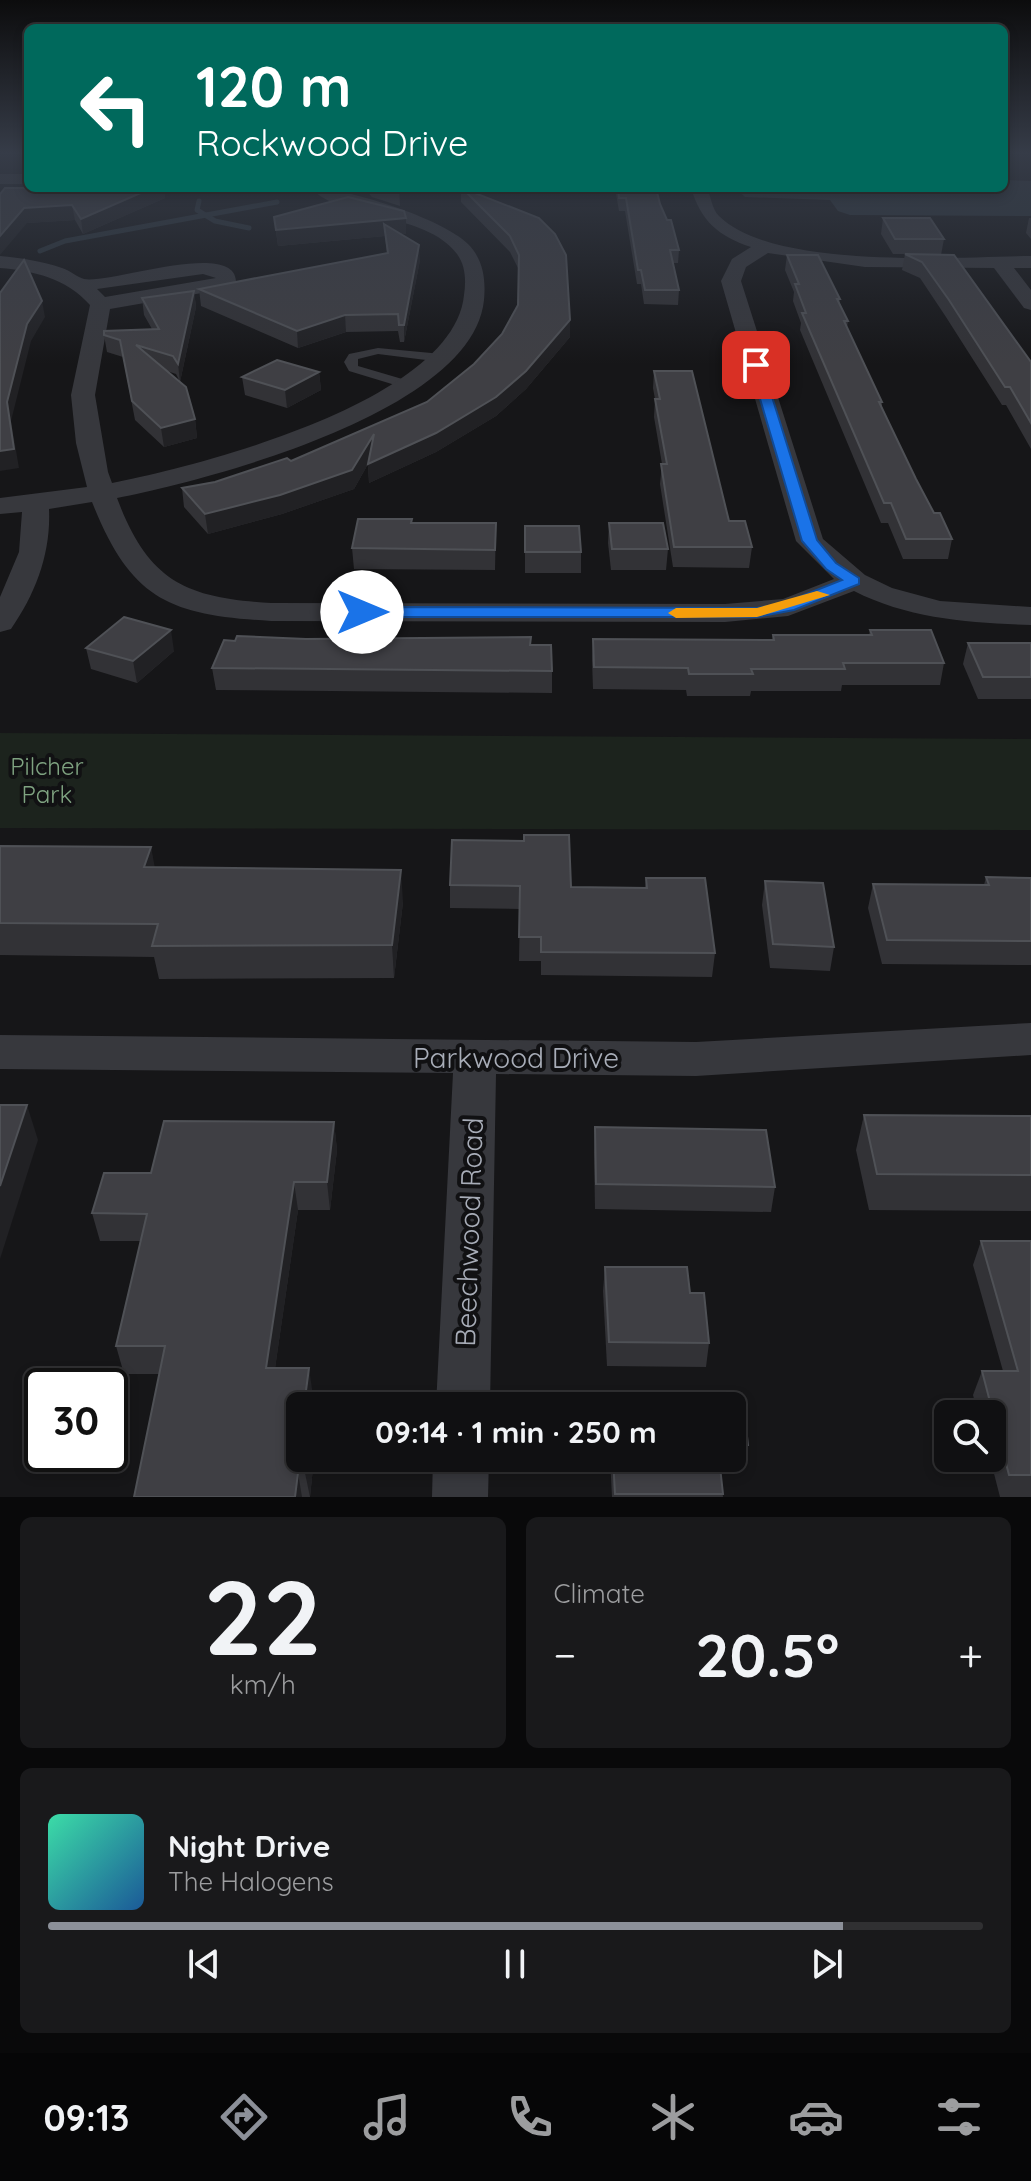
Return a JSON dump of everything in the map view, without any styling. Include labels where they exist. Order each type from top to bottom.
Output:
[{"type":"street","points":[[0,506],[102,491],[220,466],[302,438],[362,411],[405,384],[442,358],[462,336],[472,312],[476,288],[465,251],[451,239],[419,224]]},
{"type":"street","points":[[719,224],[741,237],[768,246],[851,260],[1031,262]]},
{"type":"street","points":[[768,246],[741,259],[732,270],[731,281],[805,531],[818,553],[854,581],[932,608],[980,615],[1031,616]]},
{"type":"street","points":[[0,262],[48,269],[91,295],[212,286],[226,281],[226,275],[219,269],[203,268],[91,295]]},
{"type":"street","points":[[999,262],[1031,304]]},
{"type":"street","points":[[91,295],[100,319],[88,359],[83,396],[86,437],[102,491],[133,559],[161,588],[183,597],[239,610],[757,612],[788,607],[854,581]]},
{"type":"street","points":[[0,623],[29,572],[38,538],[35,501]]},
{"type":"street","name":"Parkwood Drive","points":[[0,1052],[696,1059],[1031,1039]]},
{"type":"street","name":"Beechwood Road","points":[[463,1392],[475,1058]]},
{"type":"street","points":[[460,1497],[461,1472]]},
{"type":"lane","points":[[405,384],[364,373],[353,368],[350,362],[353,356],[378,351],[442,358]]},
{"type":"green space","name":"Pilcher Park","points":[[0,733],[1031,739],[1031,830],[0,828]]},
{"type":"building","points":[[0,224],[10,224],[0,236]]},
{"type":"building","points":[[275,224],[343,224],[276,230]]},
{"type":"building","points":[[384,224],[419,245],[404,325],[399,325],[398,314],[345,315],[297,331],[199,289],[388,253]]},
{"type":"building","points":[[498,224],[545,224],[555,234],[566,255],[570,320],[526,371],[496,397],[436,433],[368,464],[374,434],[352,470],[280,495],[205,514],[182,488],[215,482],[287,458],[291,461],[427,402],[474,364],[502,334],[518,305],[519,255],[510,236]]},
{"type":"building","points":[[630,224],[672,224],[679,250],[670,250],[679,290],[645,290],[641,270],[638,270]]},
{"type":"building","points":[[886,224],[934,224],[944,239],[895,239]]},
{"type":"building","points":[[905,254],[954,255],[1031,362],[1031,423],[1010,387],[1005,387],[922,262]]},
{"type":"building","points":[[787,255],[818,255],[840,299],[837,299],[848,321],[844,321],[882,402],[879,402],[934,513],[940,513],[952,539],[906,539],[891,503],[884,503],[802,313],[806,313],[795,284],[799,284]]},
{"type":"building","points":[[24,260],[42,301],[27,324],[7,402],[14,449],[0,451],[0,293]]},
{"type":"building","points":[[194,291],[178,364],[173,356],[136,345],[186,387],[195,419],[161,428],[132,401],[120,340],[104,335],[104,331],[159,329],[142,298]]},
{"type":"building","points":[[277,360],[319,372],[285,390],[242,377]]},
{"type":"building","points":[[654,371],[692,371],[729,521],[745,521],[752,547],[674,547],[661,464],[667,464],[655,399],[660,399]]},
{"type":"building","points":[[358,519],[412,519],[411,523],[496,523],[495,550],[352,548]]},
{"type":"building","points":[[609,523],[663,523],[668,549],[612,549]]},
{"type":"building","points":[[525,526],[579,526],[581,552],[525,552]]},
{"type":"building","points":[[124,617],[171,630],[133,661],[86,648]]},
{"type":"building","points":[[870,630],[931,630],[944,663],[843,663],[845,669],[751,669],[753,674],[689,674],[688,668],[594,667],[593,639],[774,640],[773,635],[872,635]]},
{"type":"building","points":[[237,636],[306,639],[531,637],[530,645],[551,645],[552,671],[212,668],[224,640],[235,641]]},
{"type":"building","points":[[968,643],[1031,643],[1031,677],[983,677]]},
{"type":"building","points":[[524,835],[569,835],[571,887],[647,888],[646,878],[705,878],[715,953],[541,952],[541,937],[519,937],[520,886],[450,885],[452,840],[524,841]]},
{"type":"building","points":[[0,846],[151,847],[144,867],[401,870],[392,945],[152,946],[158,924],[0,923]]},
{"type":"building","points":[[986,877],[1031,878],[1031,941],[887,940],[873,884],[989,885]]},
{"type":"building","points":[[765,881],[823,883],[834,947],[773,944]]},
{"type":"building","points":[[0,1105],[27,1105],[0,1186]]},
{"type":"building","points":[[864,1115],[1031,1116],[1031,1175],[877,1174]]},
{"type":"building","points":[[164,1121],[334,1122],[327,1182],[294,1182],[266,1368],[309,1368],[306,1392],[286,1392],[286,1472],[305,1472],[298,1473],[295,1497],[134,1497],[165,1346],[116,1346],[147,1214],[92,1213],[104,1173],[151,1173]]},
{"type":"building","points":[[595,1127],[766,1130],[775,1187],[596,1184]]},
{"type":"building","points":[[981,1241],[1031,1241],[1031,1475],[1009,1475],[1006,1463],[1006,1400],[990,1400],[982,1371],[1018,1371]]},
{"type":"building","points":[[605,1267],[687,1267],[690,1293],[704,1293],[709,1343],[609,1342]]},
{"type":"building","points":[[614,1472],[721,1472],[723,1494],[615,1494]]},
{"type":"waterway","points":[[40,251],[65,241],[158,224]]},
{"type":"waterway","points":[[229,224],[249,228]]},
{"type":"slow traffic","points":[[676,613],[757,612],[788,607],[822,595]]},
{"type":"route","points":[[362,612],[757,612],[788,607],[854,581],[818,553],[805,531],[756,365]]}]
